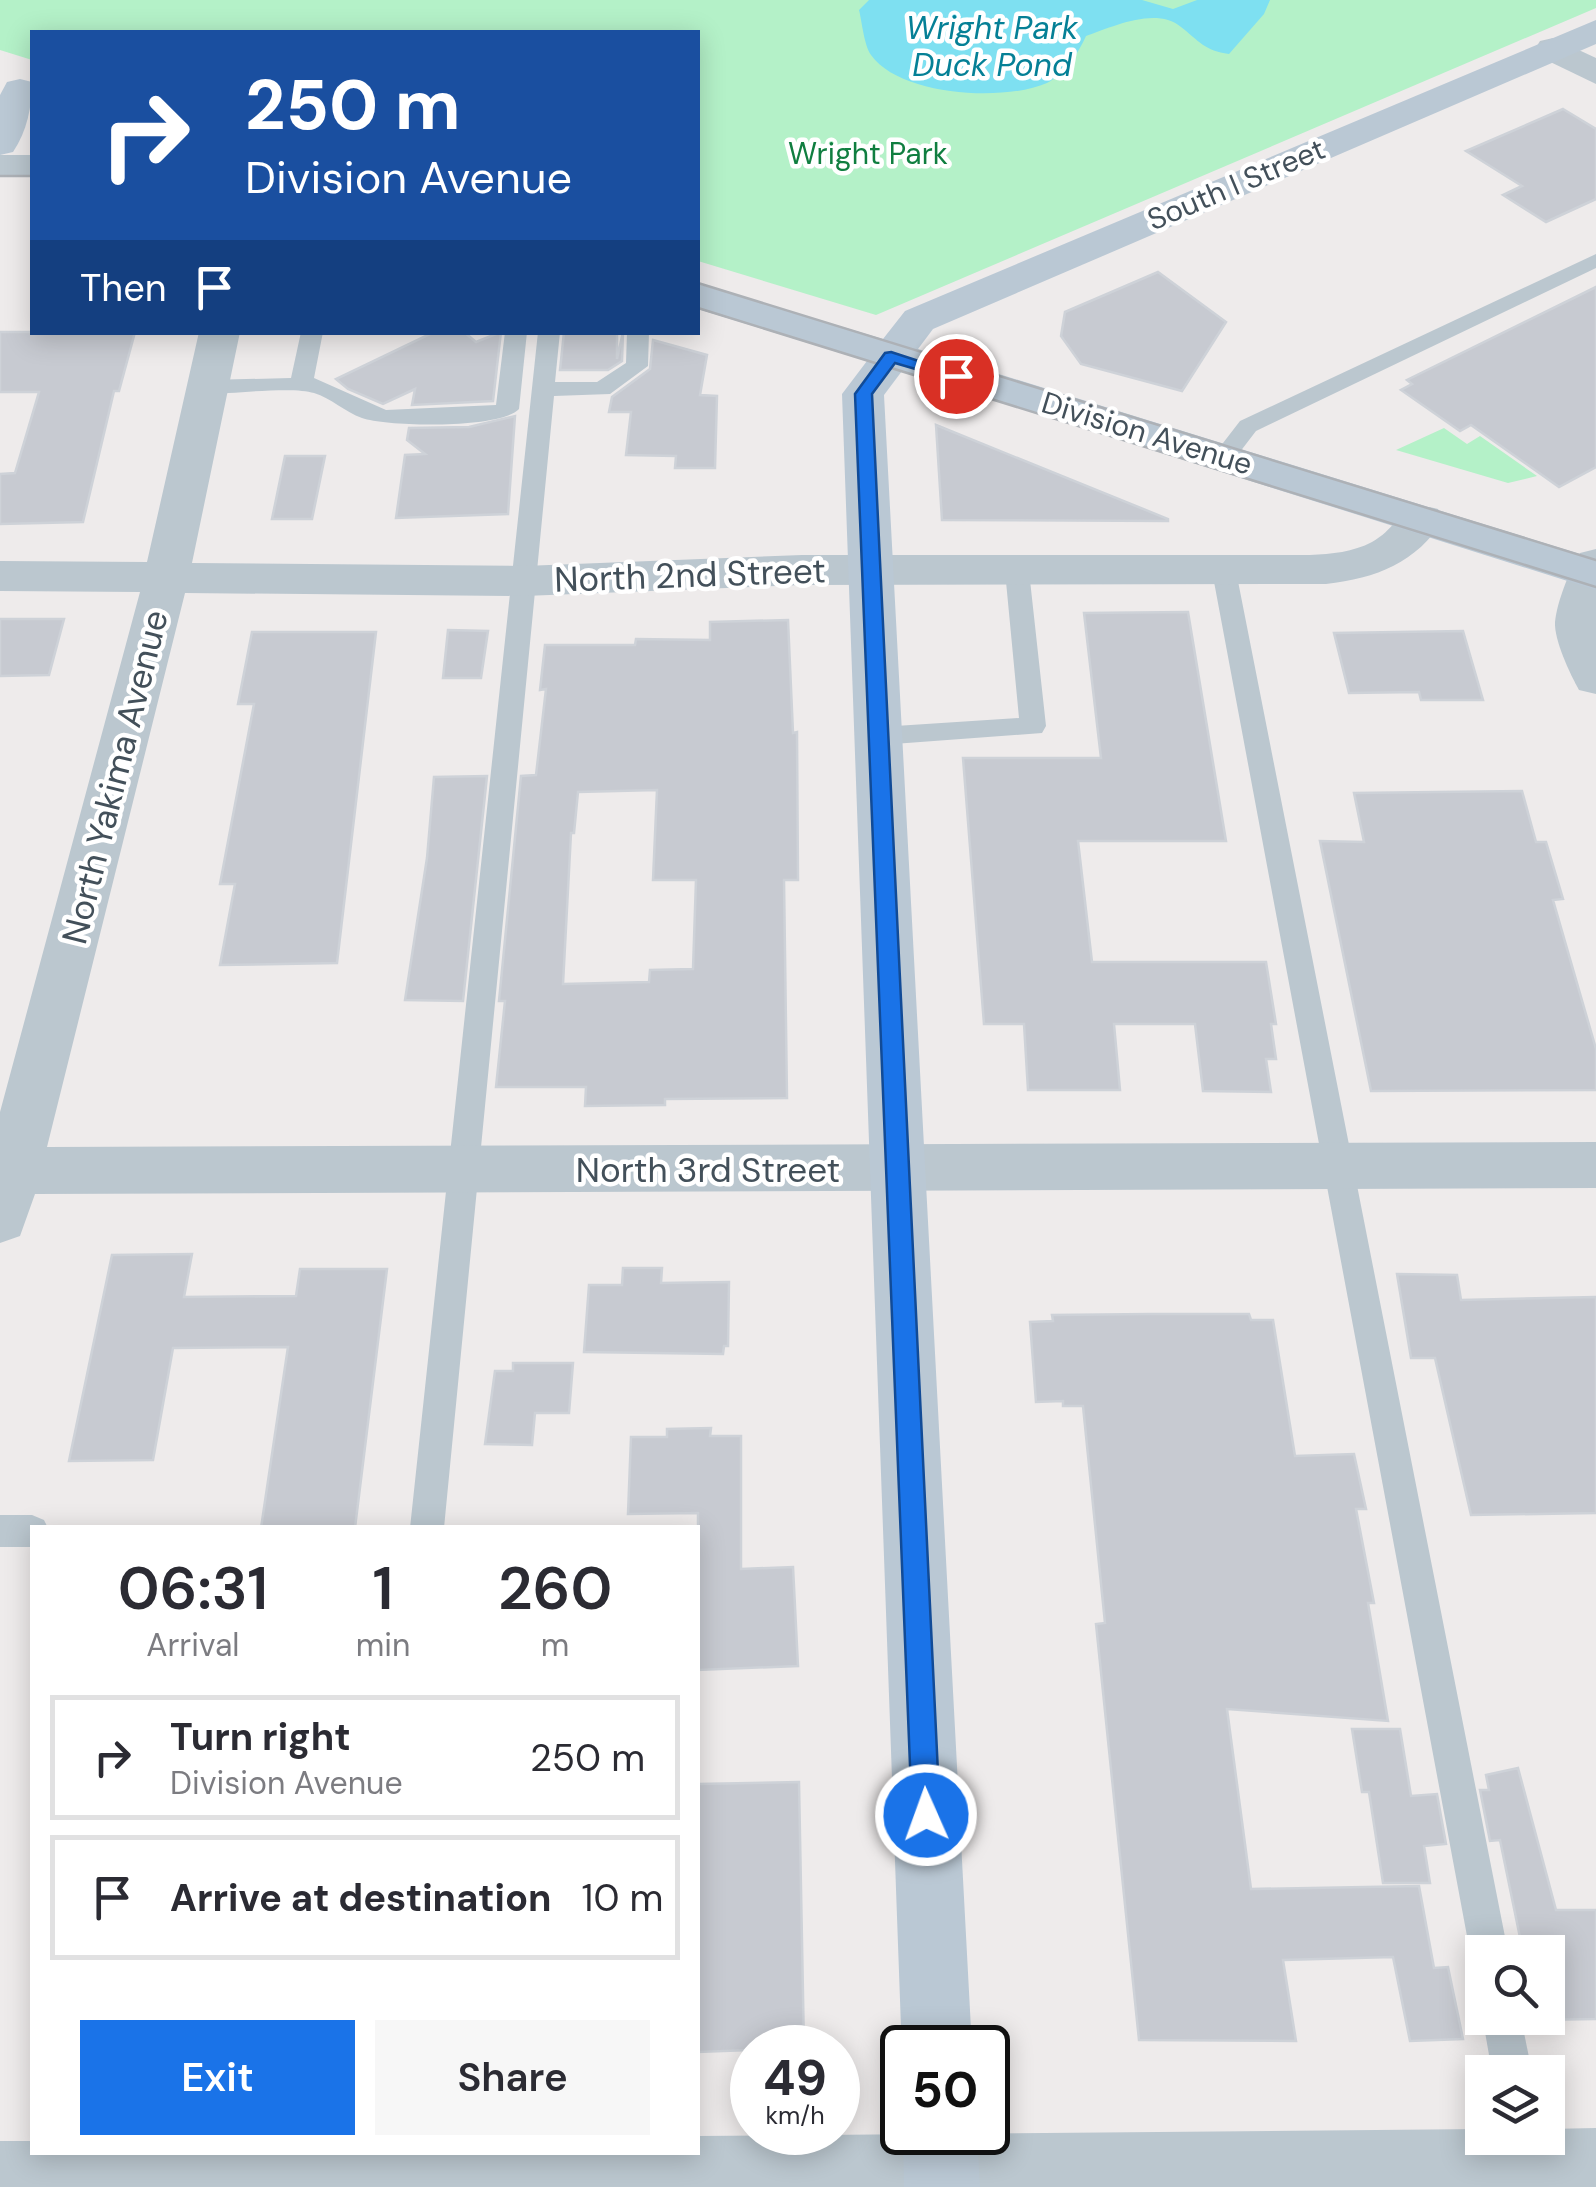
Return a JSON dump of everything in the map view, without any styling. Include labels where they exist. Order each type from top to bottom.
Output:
[{"type":"main road","name":"South I Street","points":[[935,2025],[864,394],[919,320],[1596,30]]},
{"type":"main road","points":[[0,144],[18,89]]},
{"type":"main road","name":"Division Avenue","points":[[700,297],[1594,570]]},
{"type":"street","points":[[1553,48],[1596,73]]},
{"type":"street","points":[[0,166],[30,166]]},
{"type":"street","name":"North Yakima Avenue","points":[[4,1187],[166,579],[219,335]]},
{"type":"street","name":"North 2nd Street","points":[[0,576],[524,581],[870,570],[1350,569],[1385,553],[1414,531],[1422,519]]},
{"type":"street","points":[[1594,570],[1578,623],[1596,678]]},
{"type":"street","name":"North 3rd Street","points":[[4,1187],[463,1170],[1596,1164]]},
{"type":"street","points":[[0,2180],[941,2163],[1546,2164]]},
{"type":"lane","points":[[1225,456],[1248,426],[1596,260]]},
{"type":"lane","points":[[301,384],[311,335]]},
{"type":"lane","points":[[207,386],[318,386],[367,412],[386,417],[496,413],[506,409],[516,335]]},
{"type":"lane","points":[[427,1525],[548,335]]},
{"type":"lane","points":[[543,389],[602,389],[636,366],[638,335]]},
{"type":"lane","points":[[1224,571],[1486,1935]]},
{"type":"lane","points":[[880,736],[1033,726],[1017,572]]},
{"type":"lane","points":[[0,1532],[30,1531]]},
{"type":"green space","name":"Wright Park","points":[[0,0],[1596,0],[1596,8],[876,315],[700,262],[700,30],[30,30],[30,59],[0,50]]},
{"type":"green space","points":[[1444,428],[1467,444],[1480,436],[1537,476],[1508,483],[1396,450]]},
{"type":"water","name":"Wright Park Duck Pond","points":[[869,0],[1142,0],[1173,9],[1197,0],[1270,0],[1264,14],[1229,54],[1208,48],[1171,21],[1134,20],[1086,36],[1070,62],[1047,83],[1028,89],[980,93],[928,87],[885,69],[871,55],[865,40],[859,10]]},
{"type":"building","points":[[1563,109],[1596,129],[1596,199],[1546,222],[1503,195],[1522,186],[1466,151]]},
{"type":"building","points":[[1158,272],[1226,322],[1182,391],[1081,364],[1061,336],[1065,312]]},
{"type":"building","points":[[1596,287],[1596,467],[1559,487],[1471,425],[1460,431],[1401,390],[1412,384],[1407,380]]},
{"type":"building","points":[[0,332],[134,335],[119,391],[114,391],[83,522],[0,524],[0,474],[15,473],[39,392],[0,392]]},
{"type":"building","points":[[428,335],[468,335],[476,342],[501,335],[493,401],[412,405],[415,389],[383,404],[348,389],[336,379]]},
{"type":"building","points":[[564,335],[617,335],[617,359],[623,335],[622,361],[608,370],[560,370]]},
{"type":"building","points":[[653,340],[707,355],[700,395],[717,396],[715,468],[675,468],[676,456],[626,455],[631,412],[609,412],[612,397],[650,369]]},
{"type":"building","points":[[515,416],[508,514],[396,518],[405,455],[425,454],[407,440],[409,428],[469,427]]},
{"type":"building","points":[[936,425],[1168,519],[1168,521],[942,520]]},
{"type":"building","points":[[285,456],[325,456],[312,519],[272,519]]},
{"type":"building","points":[[1188,612],[1226,841],[1078,841],[1092,962],[1266,962],[1276,1024],[1271,1024],[1276,1059],[1266,1059],[1271,1092],[1203,1091],[1195,1024],[1114,1024],[1120,1090],[1028,1090],[1024,1024],[984,1024],[963,758],[1101,758],[1084,613]]},
{"type":"building","points":[[0,619],[64,619],[49,675],[0,676]]},
{"type":"building","points":[[788,620],[793,733],[797,732],[798,880],[784,880],[787,1098],[665,1099],[665,1105],[585,1106],[586,1087],[496,1087],[505,1001],[499,1001],[521,776],[536,775],[546,689],[540,690],[545,645],[635,645],[636,639],[710,640],[710,622]],"holes":[[[657,790],[653,880],[696,880],[693,969],[650,970],[649,982],[563,984],[571,833],[578,792]]]},
{"type":"building","points":[[448,630],[488,631],[481,678],[443,678]]},
{"type":"building","points":[[1463,631],[1483,700],[1421,700],[1419,692],[1349,693],[1334,633]]},
{"type":"building","points":[[252,632],[376,632],[337,963],[220,965],[235,884],[220,884],[254,704],[238,704]]},
{"type":"building","points":[[487,776],[463,1001],[405,1000],[427,858],[434,777]]},
{"type":"building","points":[[1522,791],[1536,842],[1546,842],[1563,899],[1553,900],[1596,1049],[1596,1090],[1371,1091],[1320,841],[1364,842],[1354,793]]},
{"type":"building","points":[[192,1254],[184,1297],[296,1296],[300,1269],[387,1269],[355,1525],[261,1525],[288,1347],[173,1348],[153,1460],[69,1461],[112,1255]]},
{"type":"building","points":[[623,1268],[662,1268],[661,1283],[729,1282],[728,1346],[724,1346],[723,1354],[584,1352],[589,1285],[622,1285]]},
{"type":"building","points":[[1397,1274],[1457,1275],[1461,1300],[1596,1297],[1596,1513],[1471,1515],[1435,1358],[1411,1358]]},
{"type":"building","points":[[1249,1314],[1251,1320],[1273,1320],[1295,1456],[1354,1454],[1366,1509],[1356,1509],[1374,1603],[1368,1603],[1388,1721],[1227,1709],[1251,1889],[1419,1886],[1434,1968],[1448,1967],[1463,2039],[1410,2041],[1393,1957],[1283,1960],[1296,2041],[1139,2040],[1096,1624],[1105,1623],[1083,1406],[1063,1406],[1063,1401],[1036,1402],[1030,1322],[1053,1321],[1052,1315]]},
{"type":"building","points":[[513,1363],[573,1363],[569,1413],[535,1413],[532,1445],[485,1444],[495,1371],[513,1371]]},
{"type":"building","points":[[711,1428],[710,1436],[741,1436],[741,1569],[793,1567],[798,1666],[700,1670],[698,1513],[628,1514],[631,1437],[667,1437],[667,1429]]},
{"type":"building","points":[[1352,1729],[1400,1729],[1411,1796],[1437,1794],[1446,1844],[1424,1846],[1430,1883],[1383,1883],[1369,1792],[1362,1792]]},
{"type":"building","points":[[1518,1768],[1556,1910],[1596,1910],[1596,2019],[1565,2020],[1565,1935],[1520,1935],[1500,1840],[1490,1841],[1480,1790],[1489,1790],[1486,1775]]},
{"type":"building","points":[[799,1782],[804,2025],[730,2025],[730,2051],[700,2052],[700,1784]]},
{"type":"tram line","points":[[0,176],[30,176]]},
{"type":"tram line","points":[[700,284],[1596,560]]},
{"type":"tram line","points":[[700,309],[1596,587]]},
{"type":"route","points":[[926,1815],[864,394],[891,357],[956,376]]}]
